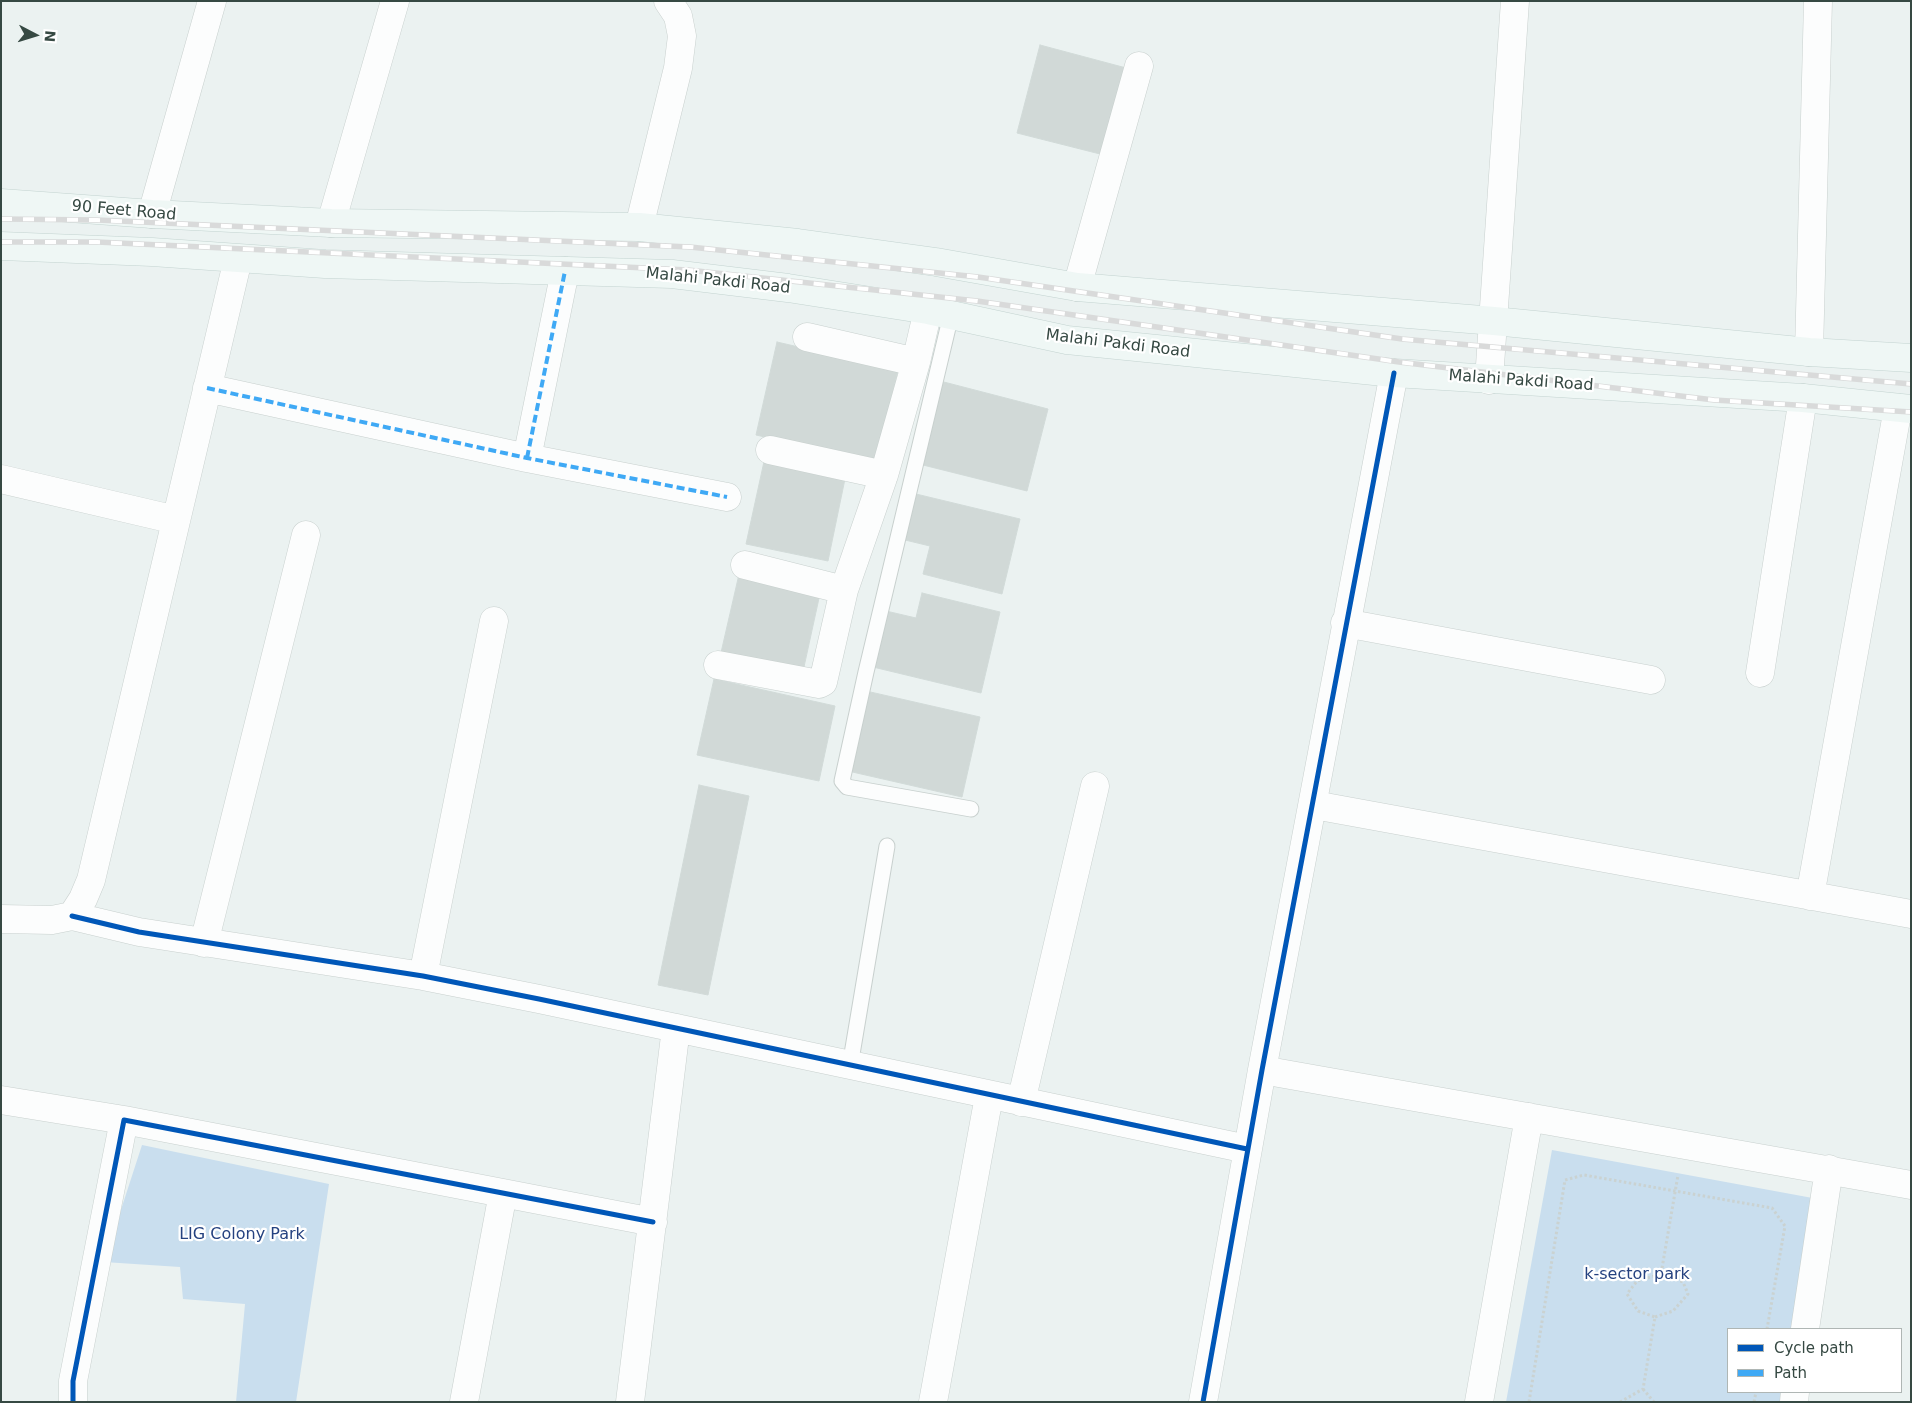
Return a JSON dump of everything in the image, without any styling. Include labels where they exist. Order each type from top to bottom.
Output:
[{"type":"main road","name":"90 Feet Road","points":[[1,203],[152,214],[331,223]]},
{"type":"main road","points":[[331,223],[639,227],[867,252],[936,262],[1077,288],[1494,321],[1809,352],[1911,358]]},
{"type":"main road","points":[[499,269],[500,225]]},
{"type":"main road","points":[[1,246],[152,252],[238,259]]},
{"type":"main road","name":"Malahi Pakdi Road","points":[[238,259],[672,274],[788,288],[939,312],[1066,340],[1394,373],[1803,398],[1904,408]]},
{"type":"street","points":[[152,214],[212,1]]},
{"type":"street","points":[[331,223],[395,1]]},
{"type":"street","points":[[639,227],[678,68],[682,36],[678,16],[668,1]]},
{"type":"street","points":[[1489,380],[1515,1]]},
{"type":"street","points":[[1809,352],[1818,1]]},
{"type":"street","points":[[1077,288],[1140,66]]},
{"type":"street","points":[[72,916],[83,899],[91,880],[238,259]]},
{"type":"street","points":[[527,458],[565,271]]},
{"type":"street","points":[[718,665],[821,684],[824,680],[844,590],[884,475],[916,362],[939,312]]},
{"type":"street","points":[[807,337],[916,362]]},
{"type":"street","points":[[1203,1402],[1247,1149],[1314,805],[1345,623],[1394,373]]},
{"type":"street","points":[[207,388],[527,458],[727,497]]},
{"type":"street","points":[[1760,673],[1803,398]]},
{"type":"street","points":[[1810,896],[1904,408]]},
{"type":"street","points":[[770,450],[884,475]]},
{"type":"street","points":[[1,479],[176,520]]},
{"type":"street","points":[[204,943],[306,535]]},
{"type":"street","points":[[745,565],[844,590]]},
{"type":"street","points":[[422,976],[494,621]]},
{"type":"street","points":[[1345,623],[1651,680]]},
{"type":"street","points":[[1021,1102],[1095,786]]},
{"type":"street","points":[[1314,805],[1911,914]]},
{"type":"street","points":[[1,919],[52,920],[72,916],[138,932],[422,976],[1247,1149]]},
{"type":"street","points":[[630,1402],[676,1028]]},
{"type":"street","points":[[1262,1070],[1911,1185]]},
{"type":"street","points":[[933,1402],[989,1096]]},
{"type":"street","points":[[1,1100],[124,1120],[653,1222]]},
{"type":"street","points":[[1479,1402],[1529,1116]]},
{"type":"street","points":[[73,1402],[73,1381],[124,1120]]},
{"type":"street","points":[[1805,1328],[1829,1170]]},
{"type":"street","points":[[464,1402],[503,1193]]},
{"type":"lane","points":[[939,312],[842,781],[847,787],[971,809]]},
{"type":"lane","points":[[850,1066],[887,846]]},
{"type":"path","points":[[1529,1402],[1565,1180],[1584,1175],[1772,1208],[1785,1226],[1766,1328]]},
{"type":"path","points":[[1660,1274],[1677,1192]]},
{"type":"path","points":[[1660,1274],[1683,1282],[1688,1294],[1673,1310],[1655,1316],[1638,1311],[1627,1294],[1637,1281],[1660,1274]]},
{"type":"path","points":[[1654,1402],[1643,1389],[1655,1316]]},
{"type":"path","points":[[1620,1402],[1643,1389]]},
{"type":"green space","name":"LIG Colony Park","points":[[142,1145],[329,1184],[296,1402],[236,1402],[245,1304],[183,1299],[180,1267],[104,1262]]},
{"type":"green space","name":"k-sector park","points":[[1552,1150],[1818,1199],[1794,1328],[1727,1328],[1727,1393],[1782,1393],[1781,1402],[1506,1402]]},
{"type":"building","points":[[1040,45],[1130,69],[1108,156],[1017,133]]},
{"type":"building","points":[[777,342],[898,370],[876,462],[756,435]]},
{"type":"building","points":[[940,381],[1048,409],[1027,491],[919,464]]},
{"type":"building","points":[[765,457],[846,474],[828,561],[746,544]]},
{"type":"building","points":[[916,494],[1020,519],[1002,594],[923,574],[930,546],[905,540]]},
{"type":"building","points":[[740,570],[821,589],[802,676],[720,657]]},
{"type":"building","points":[[922,593],[1000,612],[981,693],[873,667],[886,611],[916,618]]},
{"type":"building","points":[[714,679],[835,706],[819,781],[697,755]]},
{"type":"building","points":[[866,691],[980,717],[962,797],[848,771]]},
{"type":"building","points":[[699,785],[749,796],[708,995],[658,985]]},
{"type":"railway","points":[[1,219],[97,220],[690,247],[978,277],[1402,339],[1911,384]]},
{"type":"railway","points":[[1,242],[97,242],[688,270],[977,301],[1399,362],[1714,400],[1911,412]]},
{"type":"marked path","points":[[527,458],[565,271]]},
{"type":"marked path","points":[[207,388],[527,458],[727,497]]},
{"type":"cycle path","points":[[1203,1402],[1262,1070],[1394,373]]},
{"type":"cycle path","points":[[72,916],[139,932],[423,976],[539,999],[1247,1149]]},
{"type":"cycle path","points":[[73,1402],[73,1381],[124,1120],[653,1222]]}]
